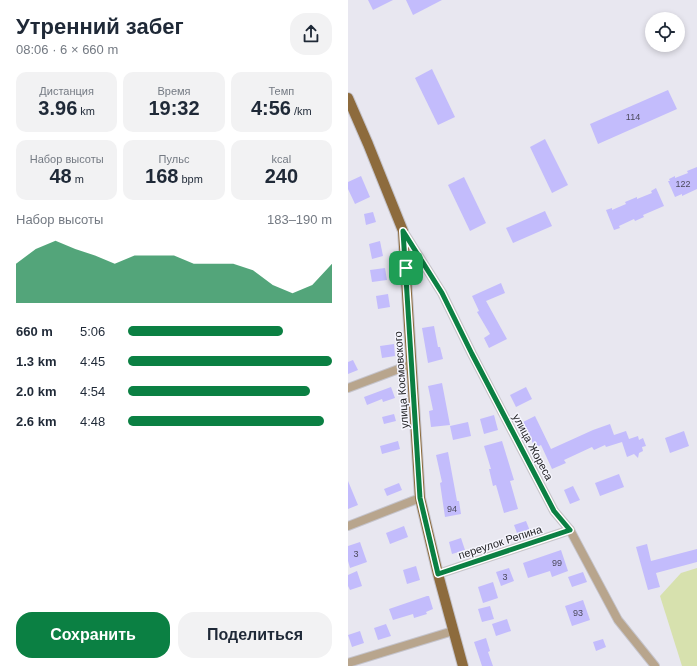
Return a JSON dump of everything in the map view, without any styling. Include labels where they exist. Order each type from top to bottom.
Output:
[{"type":"main road","name":"улица Космовского","points":[[348,98],[403,231],[420,498],[438,574],[463,666]]},
{"type":"street","name":"улица Жореса","points":[[403,231],[442,293],[554,511],[570,530],[618,620],[655,666]]},
{"type":"street","points":[[348,388],[412,364]]},
{"type":"street","points":[[348,526],[420,498]]},
{"type":"street","name":"переулок Репина","points":[[438,574],[570,530]]},
{"type":"street","points":[[348,663],[453,631]]},
{"type":"green space","points":[[697,568],[697,666],[682,666],[660,596],[681,573]]},
{"type":"building","points":[[368,0],[393,0],[373,10]]},
{"type":"building","points":[[406,0],[442,0],[413,15]]},
{"type":"building","points":[[432,69],[455,117],[438,125],[415,78]]},
{"type":"building","points":[[668,90],[677,109],[598,144],[590,124]]},
{"type":"building","points":[[545,139],[568,185],[552,193],[530,147]]},
{"type":"building","points":[[697,167],[697,189],[682,196],[682,194],[675,197],[668,181],[670,181],[669,179],[688,173],[687,171]]},
{"type":"building","points":[[361,176],[370,197],[355,204],[348,189],[348,182]]},
{"type":"building","points":[[464,177],[486,223],[470,231],[448,185]]},
{"type":"building","points":[[656,188],[664,206],[643,215],[644,217],[635,221],[634,219],[619,226],[620,228],[614,230],[606,210],[612,208],[612,210],[626,204],[625,202],[652,193],[651,191]]},
{"type":"building","points":[[545,211],[552,226],[513,243],[506,228]]},
{"type":"building","points":[[373,212],[376,222],[366,225],[364,214]]},
{"type":"building","points":[[380,241],[383,256],[372,259],[369,244]]},
{"type":"building","points":[[385,268],[387,280],[372,282],[370,270]]},
{"type":"building","points":[[501,283],[505,293],[486,301],[507,339],[489,348],[484,338],[490,334],[477,312],[479,311],[472,296]]},
{"type":"building","points":[[388,294],[390,307],[378,309],[376,296]]},
{"type":"building","points":[[434,326],[438,347],[440,347],[443,359],[428,363],[422,328]]},
{"type":"building","points":[[394,344],[395,356],[382,358],[380,346]]},
{"type":"building","points":[[353,360],[358,370],[348,374],[348,362]]},
{"type":"building","points":[[442,383],[450,425],[431,427],[429,411],[433,410],[428,386]]},
{"type":"building","points":[[391,387],[395,398],[383,402],[382,399],[367,405],[364,397]]},
{"type":"building","points":[[526,387],[532,399],[516,407],[510,395]]},
{"type":"building","points":[[394,414],[396,421],[384,424],[382,417]]},
{"type":"building","points":[[494,415],[498,430],[484,434],[480,419]]},
{"type":"building","points":[[535,416],[551,449],[610,424],[614,435],[626,431],[629,439],[638,436],[639,440],[643,438],[646,446],[642,447],[643,451],[639,453],[638,458],[634,454],[627,457],[622,442],[606,447],[605,445],[594,450],[592,447],[564,460],[566,463],[552,469],[541,445],[535,448],[523,422]]},
{"type":"building","points":[[468,422],[471,436],[453,440],[450,426]]},
{"type":"building","points":[[684,431],[689,446],[670,453],[665,438]]},
{"type":"building","points":[[398,441],[400,449],[382,454],[380,446]]},
{"type":"building","points":[[502,441],[514,480],[510,481],[518,509],[504,513],[496,485],[493,486],[489,469],[491,469],[484,446]]},
{"type":"building","points":[[448,452],[457,501],[459,501],[461,514],[445,517],[440,483],[442,482],[436,455]]},
{"type":"building","points":[[619,474],[624,487],[600,496],[595,483]]},
{"type":"building","points":[[348,481],[358,505],[348,509]]},
{"type":"building","points":[[399,483],[402,490],[387,496],[384,489]]},
{"type":"building","points":[[573,486],[580,500],[570,504],[564,490]]},
{"type":"building","points":[[526,521],[532,536],[520,541],[514,525]]},
{"type":"building","points":[[404,526],[408,537],[390,544],[386,533]]},
{"type":"building","points":[[461,538],[465,550],[452,554],[449,542]]},
{"type":"building","points":[[360,542],[367,562],[350,568],[348,561],[348,546]]},
{"type":"building","points":[[647,544],[651,561],[697,549],[697,562],[656,573],[660,587],[648,590],[636,547]]},
{"type":"building","points":[[561,550],[568,571],[552,577],[550,571],[528,578],[523,563]]},
{"type":"building","points":[[416,566],[420,580],[407,584],[403,570]]},
{"type":"building","points":[[509,568],[514,581],[501,586],[496,572]]},
{"type":"building","points":[[357,571],[362,586],[350,590],[348,586],[348,575]]},
{"type":"building","points":[[583,572],[587,582],[572,587],[568,577]]},
{"type":"building","points":[[493,582],[498,598],[483,603],[478,587]]},
{"type":"building","points":[[429,596],[433,609],[426,612],[427,614],[414,618],[413,614],[393,620],[389,609]]},
{"type":"building","points":[[583,600],[590,620],[572,626],[565,606]]},
{"type":"building","points":[[490,606],[494,619],[482,622],[478,609]]},
{"type":"building","points":[[507,619],[511,631],[496,636],[492,624]]},
{"type":"building","points":[[386,624],[391,636],[378,640],[374,628]]},
{"type":"building","points":[[360,631],[364,643],[352,647],[348,635]]},
{"type":"building","points":[[486,638],[490,651],[488,652],[493,666],[482,666],[474,642]]},
{"type":"building","points":[[603,639],[606,647],[596,651],[593,642]]},
{"type":"route","points":[[403,231],[442,293],[554,511],[570,530],[438,574],[420,498],[406,268],[403,231]]}]
